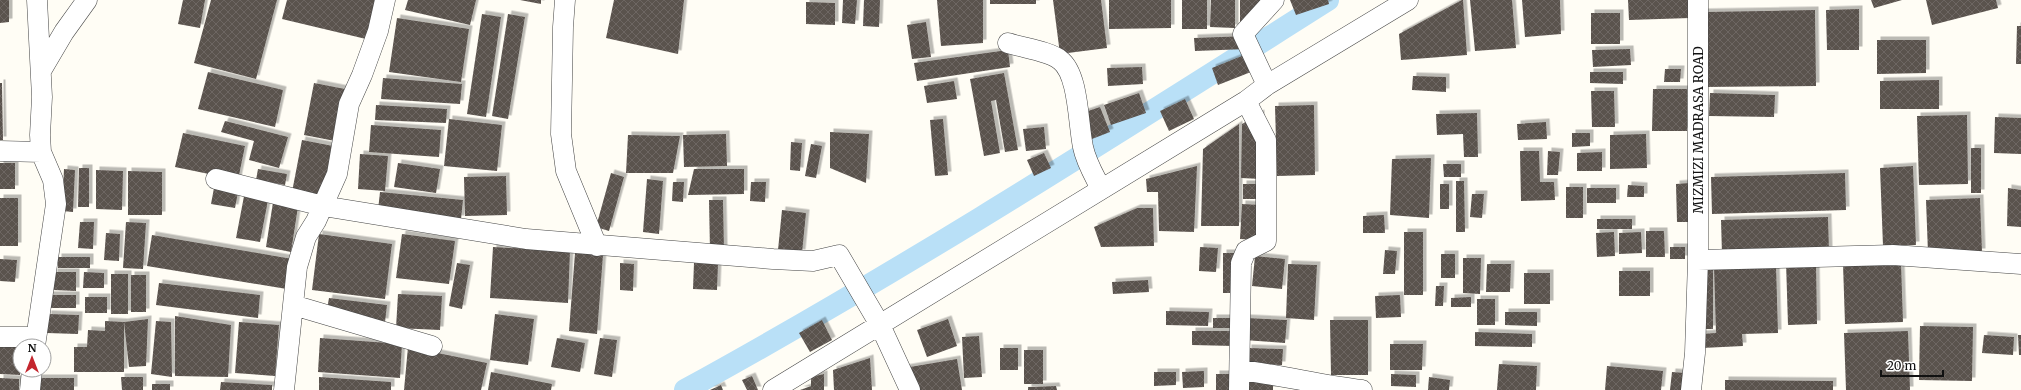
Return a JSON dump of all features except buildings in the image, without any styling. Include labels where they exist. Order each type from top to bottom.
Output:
[{"type":"street","points":[[37,0],[41,71],[41,152],[53,180],[56,204],[37,338]]},
{"type":"street","points":[[41,71],[64,32],[87,0]]},
{"type":"street","points":[[284,390],[297,267],[306,238],[323,206],[337,174],[349,104],[362,75],[378,31],[385,0]]},
{"type":"street","points":[[565,0],[561,134],[566,171],[597,246]]},
{"type":"street","points":[[1267,85],[1243,34],[1274,0]]},
{"type":"street","points":[[773,390],[875,316],[1101,189],[1246,101],[1267,85],[1408,0]]},
{"type":"street","name":"MIZMIZI MADRASA ROAD","points":[[1691,390],[1695,353],[1698,260],[1698,0]]},
{"type":"street","points":[[1008,43],[1060,59],[1068,69],[1074,87],[1083,148],[1091,170],[1101,189]]},
{"type":"street","points":[[1239,390],[1241,263],[1246,250],[1266,241],[1267,226],[1266,140],[1246,101]]},
{"type":"street","points":[[0,151],[41,152]]},
{"type":"street","points":[[216,179],[323,206],[526,239],[597,246],[813,261],[839,255],[875,316],[910,390]]},
{"type":"street","points":[[1698,260],[1893,255],[2021,264]]},
{"type":"street","points":[[293,305],[432,346]]},
{"type":"street","points":[[0,337],[12,339]]},
{"type":"street","points":[[1240,370],[1269,374],[1319,385],[1362,390]]},
{"type":"street","points":[[30,390],[31,378]]},
{"type":"waterway","points":[[685,390],[929,249],[1089,151],[1328,0]]}]
